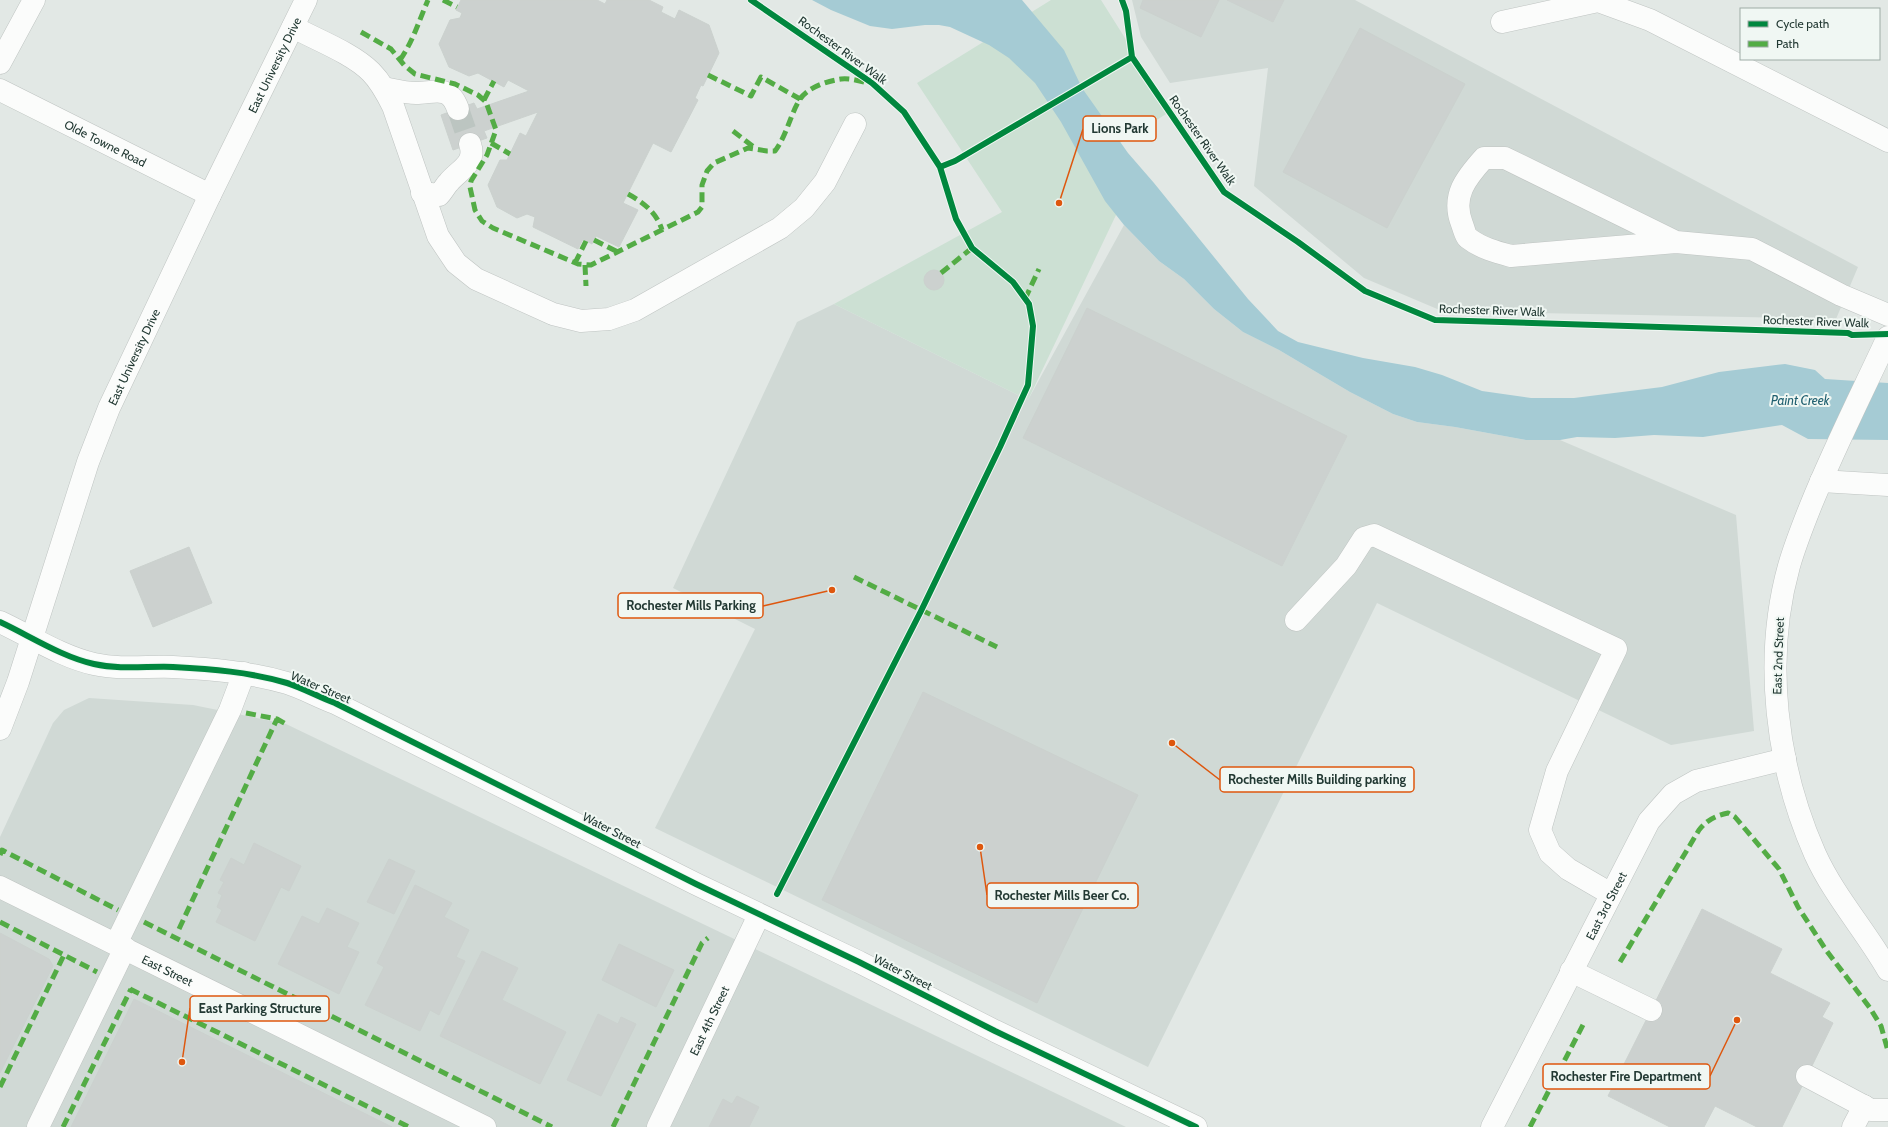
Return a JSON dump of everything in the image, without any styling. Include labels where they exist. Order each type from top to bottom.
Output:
[{"type":"street","points":[[0,63],[34,0]]},
{"type":"street","name":"East University Drive","points":[[0,729],[18,682],[86,469],[109,408],[210,195],[306,0]]},
{"type":"street","points":[[1502,22],[1598,1],[1650,20],[1888,141]]},
{"type":"street","points":[[293,27],[350,56],[371,72],[384,88],[393,106],[438,236],[456,263],[476,279],[553,314],[580,321],[609,319],[635,310],[780,228],[804,208],[825,182],[855,124]]},
{"type":"street","points":[[384,88],[416,93],[440,91],[448,94],[455,102],[458,109]]},
{"type":"street","name":"Olde Towne Road","points":[[0,90],[210,195]]},
{"type":"street","points":[[422,193],[440,195],[449,182],[467,166],[472,150],[470,144]]},
{"type":"street","points":[[1676,242],[1506,158],[1484,158],[1470,174],[1460,189],[1458,214],[1467,237],[1486,249],[1511,256],[1676,242],[1752,249],[1841,295],[1888,315]]},
{"type":"street","name":"East 2nd Street","points":[[1888,337],[1821,481],[1789,565],[1777,627],[1777,695],[1785,759],[1798,805],[1816,854],[1843,904],[1888,970]]},
{"type":"street","points":[[1821,481],[1888,485]]},
{"type":"street","points":[[1296,620],[1346,566],[1364,538],[1374,535],[1616,649],[1557,771],[1540,830],[1550,853],[1568,869],[1612,894]]},
{"type":"street","name":"Water Street","points":[[0,622],[70,656],[95,664],[139,668],[168,666],[215,669],[244,673],[289,683],[335,703],[759,915],[859,962],[995,1031],[1196,1127]]},
{"type":"street","points":[[38,1127],[230,710],[244,673]]},
{"type":"street","name":"East 3rd Street","points":[[1492,1127],[1649,822],[1673,794],[1696,781],[1785,759]]},
{"type":"street","name":"East Street","points":[[0,887],[485,1127]]},
{"type":"street","name":"East 4th Street","points":[[658,1127],[759,915]]},
{"type":"street","points":[[1571,972],[1651,1010]]},
{"type":"street","points":[[1807,1076],[1871,1110],[1888,1110]]},
{"type":"street","points":[[1853,1127],[1864,1106]]},
{"type":"shaded area","points":[[1132,0],[1355,0],[1858,267],[1836,319],[1442,311],[1364,278],[1254,186],[1268,68],[1170,83],[1141,37]]},
{"type":"shaded area","points":[[1124,225],[1159,261],[1184,279],[1214,309],[1243,332],[1279,350],[1350,392],[1393,414],[1417,422],[1455,427],[1526,440],[1560,440],[1736,515],[1754,731],[1671,745],[1377,603],[1148,1067],[655,828],[755,629],[673,588],[797,322],[834,304],[1028,400]]},
{"type":"shaded area","points":[[89,698],[193,705],[286,724],[1126,1127],[0,1127],[0,837],[53,723],[64,710]]},
{"type":"green space","points":[[1051,0],[1101,0],[1171,111],[1094,159],[1126,194],[1028,400],[834,304],[1002,212],[917,83]]},
{"type":"water","name":"Paint Creek","points":[[812,0],[1022,0],[1064,50],[1082,88],[1128,153],[1248,299],[1278,331],[1298,342],[1363,358],[1415,367],[1442,375],[1482,391],[1531,398],[1574,398],[1662,387],[1719,372],[1785,364],[1815,370],[1825,379],[1888,383],[1888,440],[1808,439],[1782,425],[1703,437],[1654,435],[1615,438],[1577,437],[1560,440],[1526,440],[1455,427],[1417,422],[1393,414],[1350,392],[1279,350],[1243,332],[1214,309],[1184,279],[1159,261],[1124,225],[1105,201],[1061,122],[1035,83],[1009,58],[989,45],[950,27],[925,25],[892,29],[870,26],[831,10]]},
{"type":"building","points":[[461,0],[597,0],[605,4],[607,0],[649,0],[663,7],[661,12],[675,19],[679,10],[709,25],[719,53],[703,86],[701,85],[695,98],[698,100],[671,152],[653,143],[623,203],[638,210],[619,247],[596,236],[592,244],[583,239],[578,249],[533,227],[535,217],[527,214],[517,218],[497,207],[488,185],[500,160],[507,160],[520,133],[526,136],[538,112],[484,131],[487,138],[453,150],[441,115],[474,103],[477,109],[529,91],[508,80],[504,87],[478,73],[469,76],[449,67],[439,44],[450,20],[460,18],[462,13],[456,10]]},
{"type":"building","points":[[1143,0],[1219,0],[1201,37],[1140,8]]},
{"type":"building","points":[[1227,0],[1284,0],[1273,22]]},
{"type":"building","points":[[1360,28],[1465,84],[1387,228],[1283,172]]},
{"type":"building","points":[[934,270],[941,273],[944,280],[941,287],[934,290],[927,287],[924,280],[927,273]]},
{"type":"building","points":[[1087,308],[1347,436],[1282,566],[1023,438]]},
{"type":"building","points":[[189,547],[212,603],[153,627],[130,571]]},
{"type":"building","points":[[923,692],[1138,795],[1037,1003],[822,900]]},
{"type":"building","points":[[254,843],[301,866],[289,891],[281,887],[255,941],[216,922],[222,910],[217,907],[222,895],[218,893],[224,882],[220,880],[231,858],[244,865]]},
{"type":"building","points":[[389,859],[415,871],[394,914],[367,902]]},
{"type":"building","points":[[415,885],[452,903],[444,917],[469,930],[456,957],[465,961],[439,1015],[430,1010],[420,1031],[365,1005],[384,967],[377,963]]},
{"type":"building","points":[[327,908],[359,923],[347,947],[359,952],[339,994],[278,964],[302,916],[319,924]]},
{"type":"building","points":[[1702,909],[1782,949],[1770,973],[1830,1003],[1822,1017],[1833,1023],[1782,1127],[1757,1127],[1715,1106],[1704,1127],[1670,1127],[1608,1096]]},
{"type":"building","points":[[0,933],[49,959],[53,966],[0,1073]]},
{"type":"building","points":[[619,944],[674,970],[656,1007],[602,980]]},
{"type":"building","points":[[482,951],[518,968],[502,1000],[566,1032],[540,1084],[440,1036]]},
{"type":"building","points":[[134,999],[392,1127],[71,1127]]},
{"type":"building","points":[[598,1014],[618,1024],[621,1017],[636,1024],[601,1096],[567,1080]]},
{"type":"building","points":[[737,1096],[759,1107],[749,1127],[709,1127],[723,1099],[732,1104]]},
{"type":"tunnel","points":[[458,109],[470,144]]},
{"type":"marked path","points":[[400,60],[405,53],[428,0]]},
{"type":"marked path","points":[[443,0],[457,7]]},
{"type":"marked path","points":[[361,32],[391,49],[404,65],[415,74],[455,84],[478,95],[486,102],[496,130],[487,155],[471,181],[470,187],[475,210],[482,221],[493,228],[578,264],[591,265],[698,212],[702,207],[702,185],[707,171],[714,163],[748,148],[775,151],[783,138],[800,99],[808,91],[824,83],[841,79],[851,79],[868,83]]},
{"type":"marked path","points":[[708,75],[751,96],[761,77],[800,99]]},
{"type":"marked path","points":[[484,100],[494,81]]},
{"type":"marked path","points":[[733,131],[755,148]]},
{"type":"marked path","points":[[491,143],[510,154]]},
{"type":"marked path","points":[[628,194],[653,213],[662,230]]},
{"type":"marked path","points":[[594,240],[618,252]]},
{"type":"marked path","points":[[575,263],[586,241]]},
{"type":"marked path","points":[[941,273],[972,248]]},
{"type":"marked path","points":[[585,265],[586,286]]},
{"type":"marked path","points":[[1025,299],[1039,269]]},
{"type":"marked path","points":[[854,577],[997,647]]},
{"type":"marked path","points":[[246,713],[277,719],[286,724]]},
{"type":"marked path","points":[[179,929],[277,719]]},
{"type":"marked path","points":[[1620,962],[1699,830],[1712,819],[1728,813],[1735,817],[1779,869],[1798,907],[1826,950],[1870,1008],[1881,1026],[1888,1051]]},
{"type":"marked path","points":[[0,855],[2,850],[118,910]]},
{"type":"marked path","points":[[0,922],[97,972]]},
{"type":"marked path","points":[[144,922],[552,1127]]},
{"type":"marked path","points":[[613,1127],[702,943],[708,938]]},
{"type":"marked path","points":[[0,1087],[64,955]]},
{"type":"marked path","points":[[130,989],[409,1127]]},
{"type":"marked path","points":[[63,1127],[131,989]]},
{"type":"marked path","points":[[1530,1127],[1585,1021]]},
{"type":"cycle path","name":"Rochester River Walk","points":[[751,0],[872,83],[904,112],[940,167],[956,219],[972,248],[1013,282],[1029,304],[1033,326],[1028,385],[1000,447],[921,611],[777,894]]},
{"type":"cycle path","name":"Rochester River Walk","points":[[1122,0],[1126,11],[1132,57],[1224,192],[1298,242],[1365,291],[1435,320],[1848,333],[1852,335],[1888,334]]},
{"type":"cycle path","points":[[940,167],[955,161],[1132,57]]},
{"type":"cycle path","points":[[0,622],[58,651],[82,661],[94,664],[114,667],[173,667],[230,672],[273,679],[299,687],[335,703],[696,884],[859,962],[995,1031],[1196,1127]]},
{"type":"place","name":"Lions Park","points":[[1059,203]]},
{"type":"place","name":"Rochester Mills Parking","points":[[832,590]]},
{"type":"place","name":"Rochester Mills Building parking","points":[[1172,743]]},
{"type":"place","name":"Rochester Mills Beer Co.","points":[[980,847]]},
{"type":"place","name":"Rochester Fire Department","points":[[1737,1020]]},
{"type":"place","name":"East Parking Structure","points":[[182,1062]]}]
